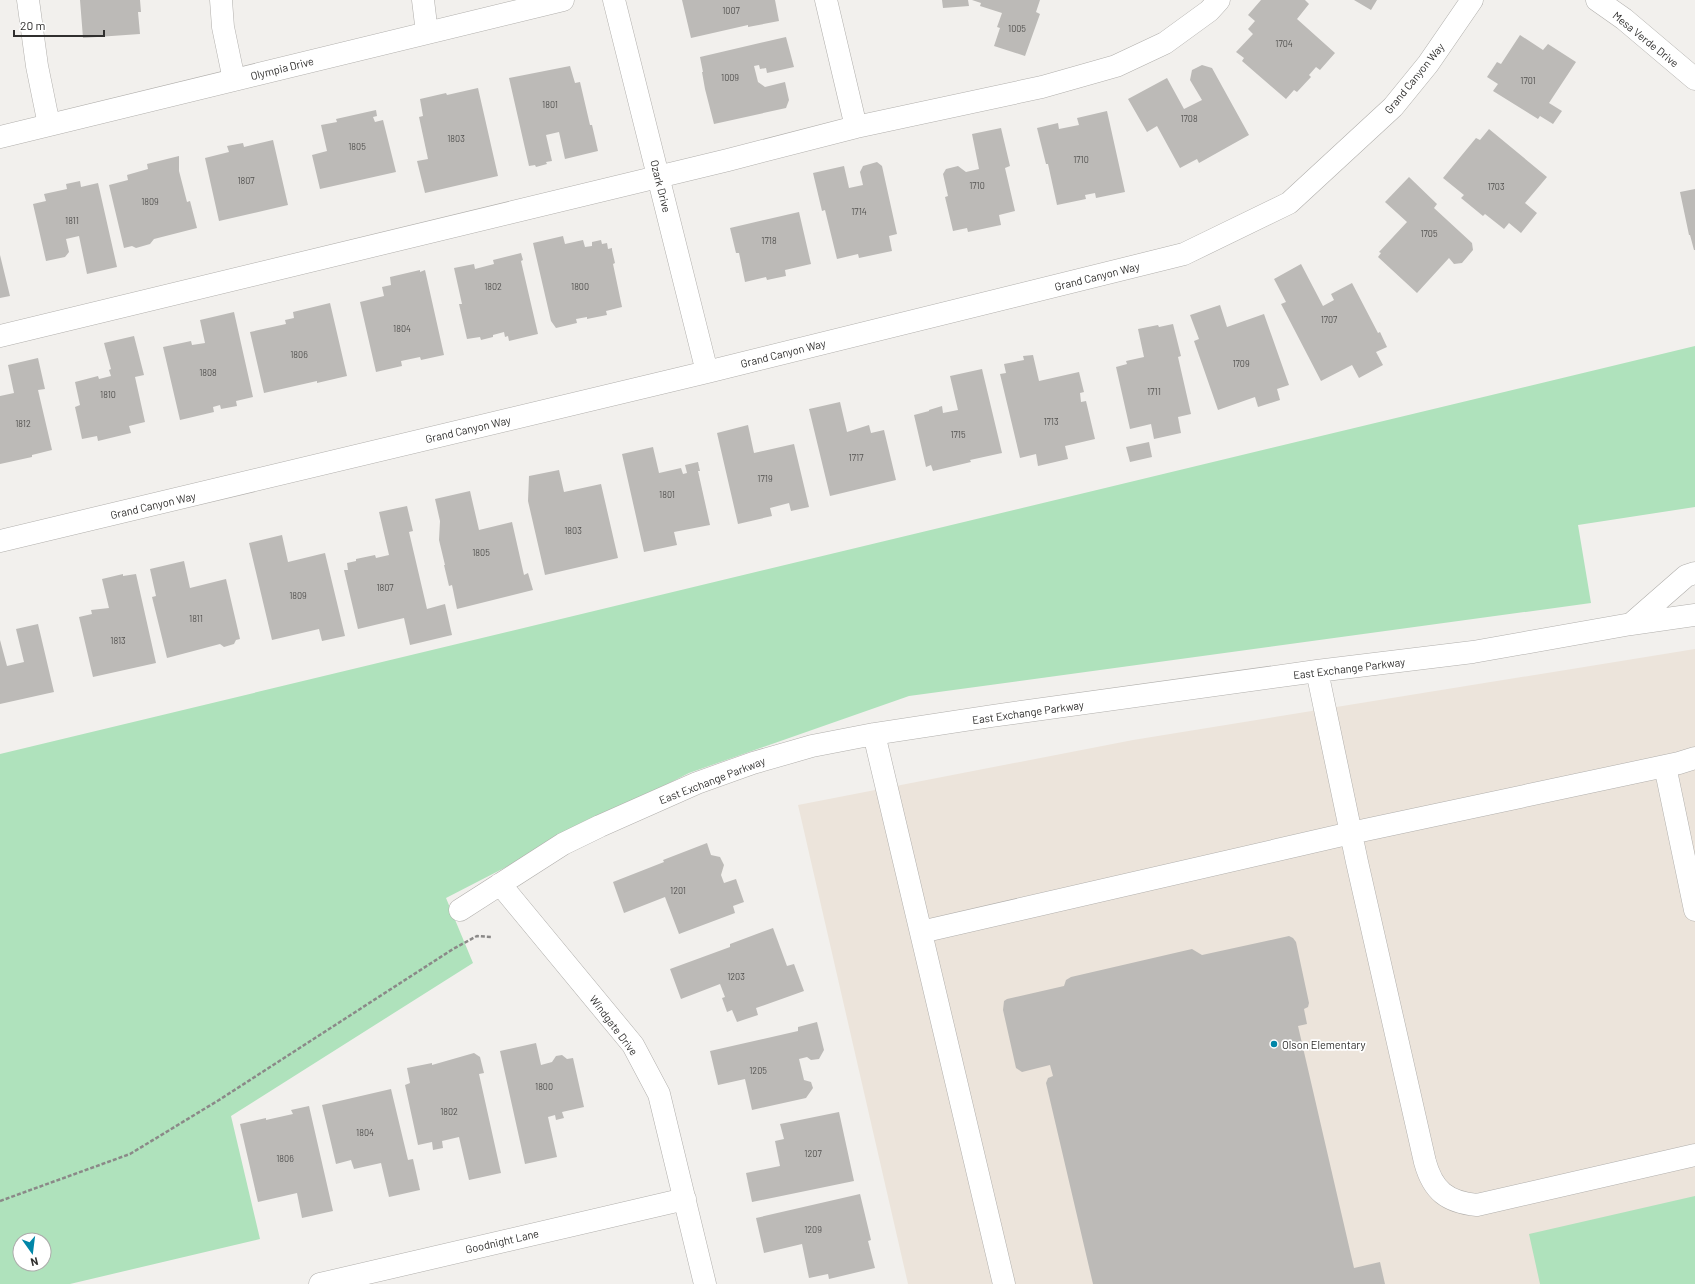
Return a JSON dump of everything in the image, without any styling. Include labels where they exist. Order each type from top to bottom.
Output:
[{"type":"street","points":[[28,0],[37,66],[49,125]]},
{"type":"street","points":[[221,0],[223,27],[234,80]]},
{"type":"street","points":[[423,0],[426,33]]},
{"type":"street","name":"Olympia Drive","points":[[0,137],[563,0]]},
{"type":"street","name":"Ozark Drive","points":[[614,0],[707,372]]},
{"type":"street","points":[[826,0],[856,127]]},
{"type":"street","points":[[0,336],[856,127],[1042,87],[1116,66],[1165,43],[1209,12],[1219,0]]},
{"type":"street","name":"Grand Canyon Way","points":[[0,541],[707,372],[1184,254],[1289,203],[1393,107],[1428,64],[1472,0]]},
{"type":"street","name":"Mesa Verde Drive","points":[[1597,0],[1624,20],[1695,79]]},
{"type":"street","points":[[1631,624],[1686,576],[1695,573]]},
{"type":"street","name":"East Exchange Parkway","points":[[460,910],[563,844],[645,805],[697,783],[753,763],[812,746],[874,734],[1317,671],[1474,652],[1631,624],[1695,615]]},
{"type":"street","points":[[1317,671],[1425,1162],[1429,1176],[1437,1189],[1448,1198],[1462,1204],[1477,1205],[1695,1156]]},
{"type":"street","points":[[874,734],[1004,1284]]},
{"type":"street","points":[[921,932],[1352,833],[1665,766],[1695,758]]},
{"type":"street","points":[[1665,766],[1695,910]]},
{"type":"street","name":"Windgate Drive","points":[[500,884],[633,1045],[659,1094],[705,1284]]},
{"type":"street","name":"Goodnight Lane","points":[[320,1284],[685,1199]]},
{"type":"path","points":[[0,1201],[130,1154],[219,1100],[453,949],[477,936],[491,937]]},
{"type":"shaded area","name":"Olson Elementary","points":[[1695,649],[1695,1284],[908,1284],[798,805],[1133,740]]},
{"type":"green space","points":[[1695,346],[1695,507],[1578,525],[1591,603],[909,696],[689,773],[446,898],[473,963],[231,1116],[260,1239],[70,1284],[0,1284],[0,754]]},
{"type":"green space","points":[[1695,1196],[1695,1284],[1540,1284],[1529,1234]]},
{"type":"building","points":[[80,0],[140,0],[141,12],[138,12],[140,34],[83,38]]},
{"type":"building","points":[[682,0],[775,0],[779,21],[748,27],[748,25],[691,38]]},
{"type":"building","points":[[942,0],[968,0],[969,6],[943,8]]},
{"type":"building","points":[[972,0],[1040,0],[1036,12],[1040,14],[1025,56],[994,46],[1000,28],[997,27],[1002,13],[980,6],[981,3]]},
{"type":"building","points":[[1261,0],[1305,0],[1309,4],[1297,19],[1335,53],[1320,70],[1316,67],[1309,75],[1311,77],[1297,92],[1294,90],[1286,99],[1242,61],[1244,58],[1236,52],[1253,34],[1248,29],[1255,21],[1248,15]]},
{"type":"building","points":[[1354,0],[1377,0],[1371,10]]},
{"type":"building","points":[[1520,35],[1543,50],[1548,44],[1576,62],[1549,103],[1562,111],[1553,124],[1540,116],[1538,119],[1493,91],[1498,84],[1487,77],[1497,62],[1501,64]]},
{"type":"building","points":[[786,37],[794,67],[767,73],[766,68],[760,69],[759,65],[754,66],[758,82],[765,87],[785,82],[789,100],[786,108],[714,124],[705,89],[700,57]]},
{"type":"building","points":[[1202,65],[1212,68],[1249,135],[1199,163],[1197,159],[1180,168],[1157,126],[1147,132],[1128,99],[1167,78],[1184,109],[1202,100],[1190,80],[1192,70]]},
{"type":"building","points":[[570,66],[575,83],[580,82],[598,151],[565,159],[559,132],[546,135],[552,161],[536,167],[535,165],[529,166],[509,78]]},
{"type":"building","points":[[478,88],[498,176],[425,193],[417,161],[428,159],[419,117],[423,116],[420,99]]},
{"type":"building","points":[[376,110],[377,116],[373,117],[375,122],[383,120],[396,172],[320,189],[312,155],[327,151],[321,125],[337,122],[336,119]]},
{"type":"building","points":[[1107,111],[1125,192],[1096,198],[1095,193],[1085,195],[1086,199],[1057,205],[1048,164],[1046,164],[1037,128],[1058,123],[1059,129],[1079,125],[1077,118]]},
{"type":"building","points":[[1001,128],[1010,166],[1005,168],[1015,211],[999,215],[1001,225],[968,232],[967,228],[953,231],[945,197],[948,196],[943,174],[946,169],[958,166],[966,172],[979,169],[972,134]]},
{"type":"building","points":[[1489,129],[1547,177],[1525,203],[1537,213],[1521,233],[1509,223],[1504,229],[1485,214],[1483,216],[1461,198],[1464,195],[1443,178],[1476,138],[1480,140]]},
{"type":"building","points":[[273,140],[288,205],[219,221],[205,158],[229,152],[227,146],[243,143],[244,147]]},
{"type":"building","points":[[179,156],[179,171],[187,202],[190,201],[197,228],[154,239],[150,244],[136,248],[132,246],[124,248],[109,185],[128,180],[127,175],[148,169],[147,164]]},
{"type":"building","points":[[877,162],[882,166],[897,234],[889,236],[892,251],[859,258],[858,254],[837,259],[825,210],[822,211],[813,173],[844,166],[849,188],[863,185],[860,172],[863,166]]},
{"type":"building","points":[[1409,177],[1437,204],[1434,208],[1472,243],[1473,250],[1462,263],[1454,264],[1449,258],[1417,293],[1378,257],[1381,253],[1379,252],[1407,222],[1385,202]]},
{"type":"building","points":[[80,181],[81,187],[98,183],[117,267],[87,274],[79,236],[66,239],[69,252],[65,257],[46,261],[33,204],[46,201],[44,194],[67,189],[66,184]]},
{"type":"building","points":[[1695,189],[1694,250],[1689,235],[1680,192]]},
{"type":"building","points":[[799,212],[811,264],[785,270],[786,276],[767,280],[766,277],[745,282],[739,253],[736,253],[730,228]]},
{"type":"building","points":[[563,236],[565,244],[583,240],[585,247],[592,246],[592,242],[601,240],[602,244],[607,243],[608,249],[612,248],[615,263],[613,264],[622,307],[606,311],[607,315],[587,319],[587,317],[576,319],[577,323],[556,328],[551,321],[533,243]]},
{"type":"building","points":[[521,253],[523,260],[521,261],[538,334],[509,341],[508,336],[505,337],[504,332],[481,340],[480,337],[467,339],[459,304],[462,304],[454,268],[474,264],[475,269],[494,264],[493,260]]},
{"type":"building","points":[[0,255],[10,296],[0,298]]},
{"type":"building","points":[[1301,264],[1323,306],[1334,300],[1331,294],[1352,283],[1387,347],[1376,352],[1383,365],[1359,378],[1352,365],[1321,381],[1281,304],[1286,302],[1274,279]]},
{"type":"building","points":[[420,270],[420,272],[425,270],[444,355],[421,360],[420,357],[401,361],[402,366],[376,372],[360,302],[384,296],[382,287],[391,285],[390,277]]},
{"type":"building","points":[[330,303],[347,376],[264,393],[250,332],[286,324],[285,320],[294,318],[293,312]]},
{"type":"building","points":[[1220,305],[1227,327],[1264,314],[1289,385],[1277,389],[1280,400],[1258,407],[1255,397],[1218,410],[1194,341],[1199,339],[1190,315]]},
{"type":"building","points":[[234,312],[253,397],[236,401],[237,406],[221,409],[220,405],[213,407],[214,412],[180,420],[163,347],[191,341],[192,345],[205,343],[200,320]]},
{"type":"building","points":[[1173,324],[1181,356],[1178,357],[1191,414],[1178,417],[1181,433],[1154,439],[1151,424],[1130,429],[1116,367],[1127,364],[1126,361],[1144,357],[1138,329]]},
{"type":"building","points":[[134,336],[144,375],[135,377],[145,422],[129,426],[131,433],[98,441],[97,436],[82,439],[75,407],[80,405],[75,382],[98,376],[99,379],[111,376],[109,370],[111,369],[104,343]]},
{"type":"building","points":[[1033,355],[1039,381],[1079,372],[1084,392],[1080,393],[1081,402],[1086,401],[1095,439],[1065,446],[1068,459],[1038,466],[1036,454],[1020,458],[1000,374],[1006,373],[1004,364],[1024,360],[1023,356]]},
{"type":"building","points":[[38,358],[45,389],[38,390],[52,450],[32,455],[32,457],[0,464],[0,396],[14,393],[8,365]]},
{"type":"building","points":[[982,369],[1002,453],[970,460],[971,462],[933,471],[931,465],[926,467],[914,415],[942,406],[943,413],[958,410],[950,376]]},
{"type":"building","points":[[840,402],[847,432],[869,425],[871,433],[884,430],[896,480],[830,496],[809,409]]},
{"type":"building","points":[[748,425],[754,453],[794,444],[809,507],[791,511],[789,503],[770,508],[772,516],[738,524],[717,433]]},
{"type":"building","points":[[1149,442],[1152,457],[1130,462],[1126,447]]},
{"type":"building","points":[[653,447],[659,473],[681,468],[683,474],[687,473],[685,465],[698,462],[700,471],[698,471],[710,525],[674,532],[677,545],[644,552],[622,454]]},
{"type":"building","points":[[559,470],[564,492],[601,484],[618,558],[545,575],[528,501],[529,476]]},
{"type":"building","points":[[470,491],[479,530],[512,522],[524,575],[528,573],[533,590],[457,609],[452,585],[449,586],[439,540],[440,521],[435,499]]},
{"type":"building","points":[[407,506],[413,531],[409,532],[427,609],[445,604],[452,635],[410,645],[404,618],[358,629],[344,570],[348,570],[347,563],[356,561],[356,559],[375,555],[376,558],[389,555],[379,512]]},
{"type":"building","points":[[282,535],[288,562],[325,553],[345,636],[322,641],[319,629],[272,640],[249,543]]},
{"type":"building","points":[[184,561],[190,588],[226,579],[240,639],[236,640],[234,644],[224,647],[220,644],[167,658],[152,597],[156,596],[150,569]]},
{"type":"building","points":[[123,574],[123,576],[136,574],[156,663],[93,677],[79,617],[92,614],[91,610],[109,608],[102,579]]},
{"type":"building","points":[[38,624],[54,692],[0,704],[0,640],[7,666],[24,662],[16,629]]},
{"type":"building","points":[[707,843],[711,855],[720,857],[724,865],[721,875],[724,883],[736,879],[744,902],[733,906],[735,913],[679,934],[665,897],[624,913],[613,882]]},
{"type":"building","points":[[773,928],[787,966],[794,964],[804,991],[756,1008],[758,1015],[737,1022],[732,1010],[727,1012],[722,998],[725,997],[720,984],[681,999],[670,969],[730,947],[730,944]]},
{"type":"building","points":[[1289,936],[1296,942],[1309,1003],[1308,1007],[1304,1009],[1307,1024],[1298,1026],[1354,1268],[1380,1262],[1385,1284],[1093,1284],[1046,1083],[1048,1078],[1053,1076],[1050,1065],[1022,1072],[1016,1068],[1003,1010],[1004,1001],[1007,999],[1064,986],[1066,980],[1071,977],[1192,949],[1202,955]]},
{"type":"building","points":[[817,1022],[824,1050],[819,1059],[811,1060],[807,1057],[799,1059],[804,1080],[811,1082],[813,1088],[806,1098],[752,1110],[745,1079],[718,1085],[710,1051],[798,1031],[798,1027]]},
{"type":"building","points":[[536,1043],[541,1065],[552,1062],[556,1056],[562,1055],[567,1059],[573,1058],[584,1107],[562,1112],[564,1118],[556,1120],[555,1115],[548,1117],[557,1157],[525,1164],[500,1051]]},
{"type":"building","points":[[474,1053],[480,1057],[484,1073],[479,1074],[501,1173],[469,1180],[459,1137],[442,1141],[443,1148],[433,1150],[432,1142],[418,1145],[405,1085],[410,1083],[407,1068],[432,1063],[432,1065]]},
{"type":"building","points":[[391,1089],[408,1160],[413,1159],[420,1190],[389,1197],[381,1163],[354,1169],[351,1160],[336,1164],[322,1105]]},
{"type":"building","points":[[309,1106],[333,1211],[302,1218],[297,1193],[258,1202],[240,1124],[293,1114],[291,1110]]},
{"type":"building","points":[[839,1112],[854,1181],[752,1202],[746,1173],[780,1166],[775,1141],[784,1139],[780,1124]]},
{"type":"building","points":[[860,1194],[871,1240],[868,1241],[875,1268],[829,1279],[828,1274],[809,1278],[802,1244],[764,1253],[756,1218]]},
{"type":"place","name":"Olson Elementary","points":[[1274,1044]]}]
